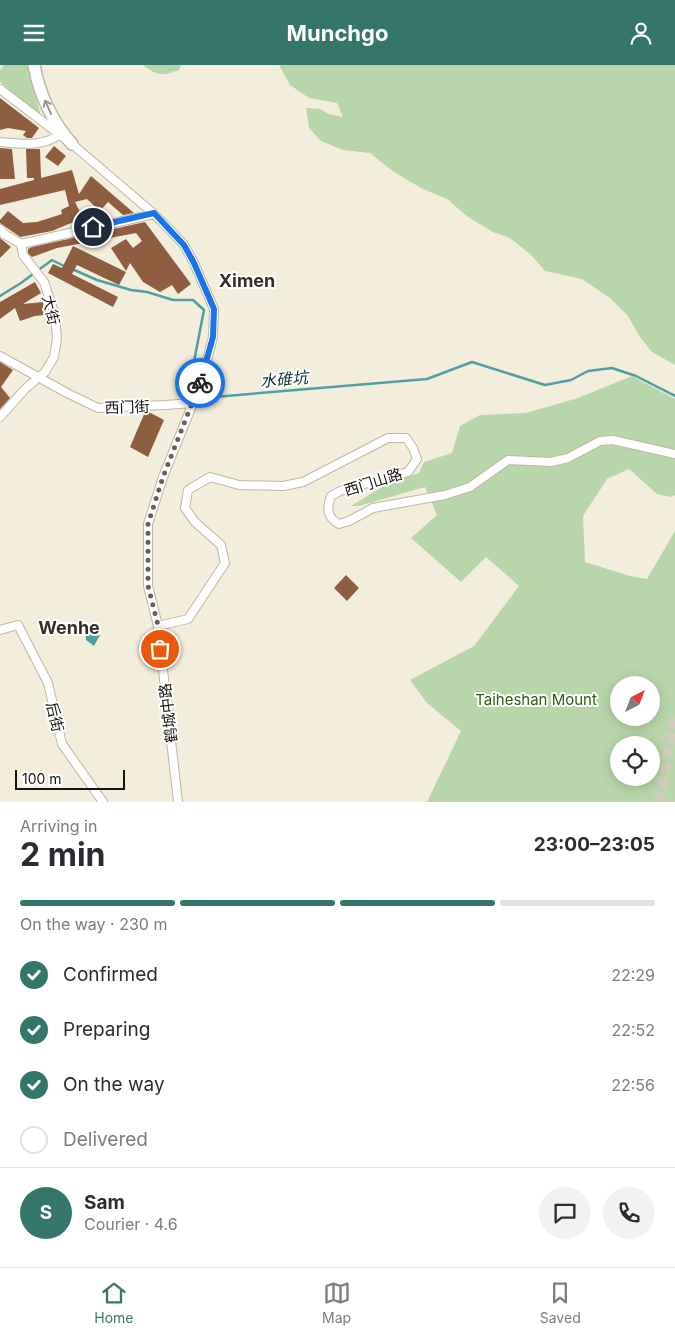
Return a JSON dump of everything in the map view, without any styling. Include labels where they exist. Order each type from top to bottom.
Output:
[{"type":"highway","points":[[34,65],[41,92],[49,111],[61,132],[72,144]]},
{"type":"street","name":"鹤城中路","points":[[0,89],[72,144],[154,213],[184,245],[214,309],[213,337],[198,388],[163,477],[148,524],[148,586],[158,625],[178,802]]},
{"type":"street","points":[[0,142],[31,144],[45,142],[59,135]]},
{"type":"street","points":[[0,229],[21,244],[154,213]]},
{"type":"street","name":"大街","points":[[0,417],[45,372],[54,357],[57,339],[55,315],[44,282],[23,255],[21,244]]},
{"type":"street","name":"西门街","points":[[0,356],[38,378],[98,408],[194,400]]},
{"type":"street","name":"西门山路","points":[[158,625],[188,619],[225,563],[221,545],[194,521],[185,508],[188,490],[210,477],[239,485],[283,486],[303,482],[388,438],[406,438],[417,459],[408,472],[340,491],[331,496],[327,507],[329,517],[339,524],[349,521],[373,508],[445,495],[470,487],[508,460],[551,462],[568,458],[600,441],[613,440],[675,454]]},
{"type":"street","name":"后街","points":[[0,629],[18,625],[48,683],[62,744],[103,802]]},
{"type":"green space","points":[[4,65],[28,65],[41,116],[0,82],[0,70]]},
{"type":"green space","points":[[143,65],[181,65],[179,70],[160,74]]},
{"type":"green space","points":[[279,65],[675,65],[675,365],[652,352],[640,337],[628,316],[610,298],[582,279],[545,271],[531,255],[510,238],[493,232],[468,217],[447,199],[421,188],[394,172],[370,153],[343,150],[321,141],[309,128],[306,108],[320,109],[329,114],[343,117],[337,103],[309,98],[290,85]]},
{"type":"green space","name":"Taiheshan Mount","points":[[632,376],[675,399],[675,495],[671,497],[657,494],[629,469],[607,479],[583,516],[585,562],[630,576],[647,579],[675,531],[675,802],[427,802],[461,731],[427,703],[410,680],[474,646],[519,586],[486,557],[461,582],[411,538],[437,515],[425,487],[359,506],[351,506],[387,484],[419,473],[424,462],[452,453],[460,426],[480,415],[526,413],[578,398]]},
{"type":"water","points":[[85,630],[100,635],[94,646],[86,640]]},
{"type":"building","points":[[0,98],[39,128],[32,138],[27,138],[23,135],[26,131],[8,128],[0,130]]},
{"type":"building","points":[[54,146],[66,156],[58,166],[45,157]]},
{"type":"building","points":[[0,148],[12,149],[15,179],[0,179]]},
{"type":"building","points":[[26,149],[40,149],[41,178],[72,170],[79,194],[91,176],[134,213],[123,215],[108,202],[100,211],[87,199],[75,202],[83,218],[52,231],[20,237],[0,223],[0,220],[8,211],[23,223],[37,222],[62,214],[61,210],[69,206],[65,190],[0,205],[0,189],[34,180],[34,178],[27,178]]},
{"type":"building","points":[[145,222],[191,284],[178,294],[172,285],[160,292],[143,282],[130,263],[126,271],[111,248],[126,239],[133,248],[142,241],[136,233],[57,248],[32,257],[28,253],[28,249],[32,247]]},
{"type":"building","points":[[0,238],[11,247],[0,258]]},
{"type":"building","points":[[73,246],[126,272],[119,285],[77,265],[72,274],[118,297],[113,307],[48,273],[53,264],[62,268]]},
{"type":"building","points":[[35,282],[41,293],[23,304],[43,302],[44,315],[20,321],[15,308],[0,319],[0,302]]},
{"type":"building","points":[[0,362],[13,370],[1,387],[10,398],[0,409]]},
{"type":"building","points":[[147,411],[164,420],[148,457],[130,447]]},
{"type":"building","points":[[346,575],[359,588],[347,601],[334,588]]},
{"type":"waterway","name":"水碓坑","points":[[0,296],[52,260],[64,266]]},
{"type":"waterway","name":"水碓坑","points":[[72,269],[97,280],[131,290],[147,292],[173,300],[193,300],[204,310],[190,382],[186,391],[214,397],[427,379],[472,362],[545,385],[571,380],[588,371],[612,368],[636,376],[675,396]]},
{"type":"tunnel","points":[[659,802],[675,716]]},
{"type":"way so far","points":[[160,649],[158,625],[148,586],[148,524],[163,477],[200,383]]},
{"type":"district","name":"Ximen","points":[[247,280]]},
{"type":"district","name":"Wenhe","points":[[69,627]]},
{"type":"route","points":[[93,227],[154,213],[184,245],[214,309],[213,337],[200,383]]}]
